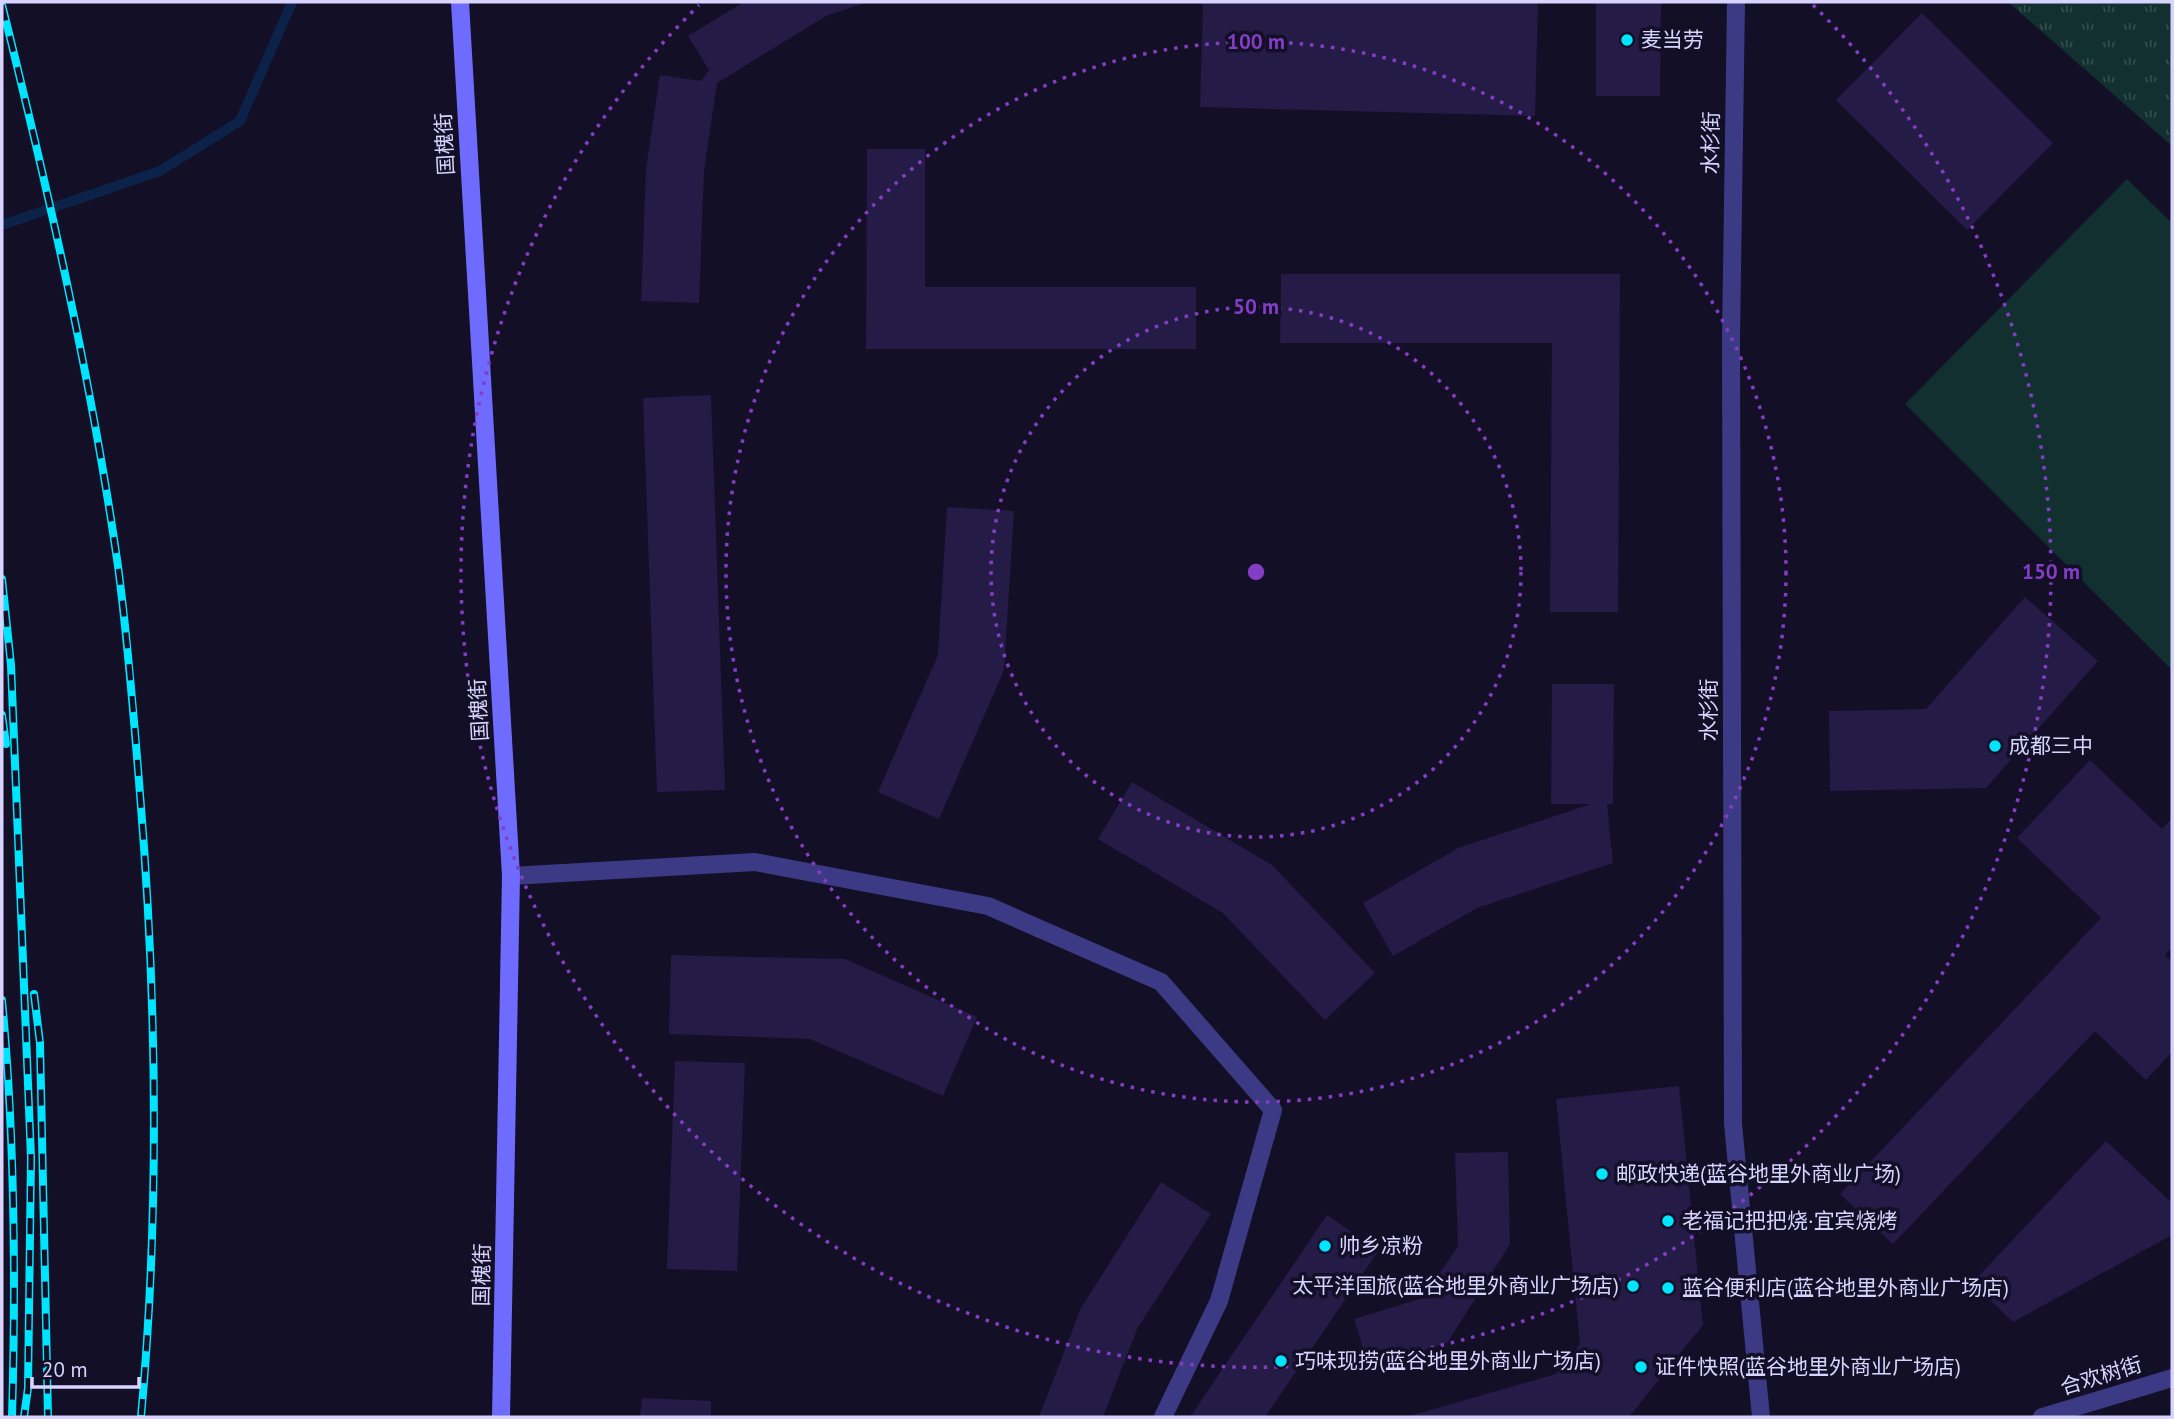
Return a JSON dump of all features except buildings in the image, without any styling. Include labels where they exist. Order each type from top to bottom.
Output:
[{"type":"street","name":"国槐街","points":[[460,2],[511,876],[501,1417]]},
{"type":"street","name":"水杉街","points":[[1736,2],[1731,338],[1733,1124],[1761,1417]]},
{"type":"street","points":[[511,876],[755,862],[988,906],[1161,982],[1273,1110],[1219,1301],[1163,1417]]},
{"type":"street","name":"合欢树街","points":[[2042,1417],[2172,1378]]},
{"type":"green space","points":[[2008,2],[2172,2],[2171,145]]},
{"type":"green space","points":[[2127,179],[2172,223],[2172,670],[1905,404]]},
{"type":"waterway","points":[[2,225],[160,171],[240,121],[292,2]]},
{"type":"railway","points":[[2,5],[82,354],[118,566],[128,651],[146,872],[153,1028],[154,1183],[141,1417]]},
{"type":"railway","points":[[2,579],[11,665],[31,1158],[28,1388],[24,1417]]},
{"type":"railway","points":[[2,715],[6,744]]},
{"type":"railway","points":[[34,994],[40,1043],[48,1417]]},
{"type":"railway","points":[[2,1000],[10,1104],[13,1208],[12,1417]]},
{"type":"place","name":"麦当劳","points":[[1627,40]]},
{"type":"place","name":"成都三中","points":[[1995,746]]},
{"type":"place","name":"邮政快递(蓝谷地里外商业广场)","points":[[1602,1174]]},
{"type":"place","name":"老福记把把烧·宜宾烧烤","points":[[1668,1221]]},
{"type":"place","name":"帅乡凉粉","points":[[1325,1246]]},
{"type":"place","name":"太平洋国旅(蓝谷地里外商业广场店)","points":[[1633,1286]]},
{"type":"place","name":"蓝谷便利店(蓝谷地里外商业广场店)","points":[[1668,1288]]},
{"type":"place","name":"巧味现捞(蓝谷地里外商业广场店)","points":[[1281,1361]]},
{"type":"place","name":"证件快照(蓝谷地里外商业广场店)","points":[[1641,1367]]}]
